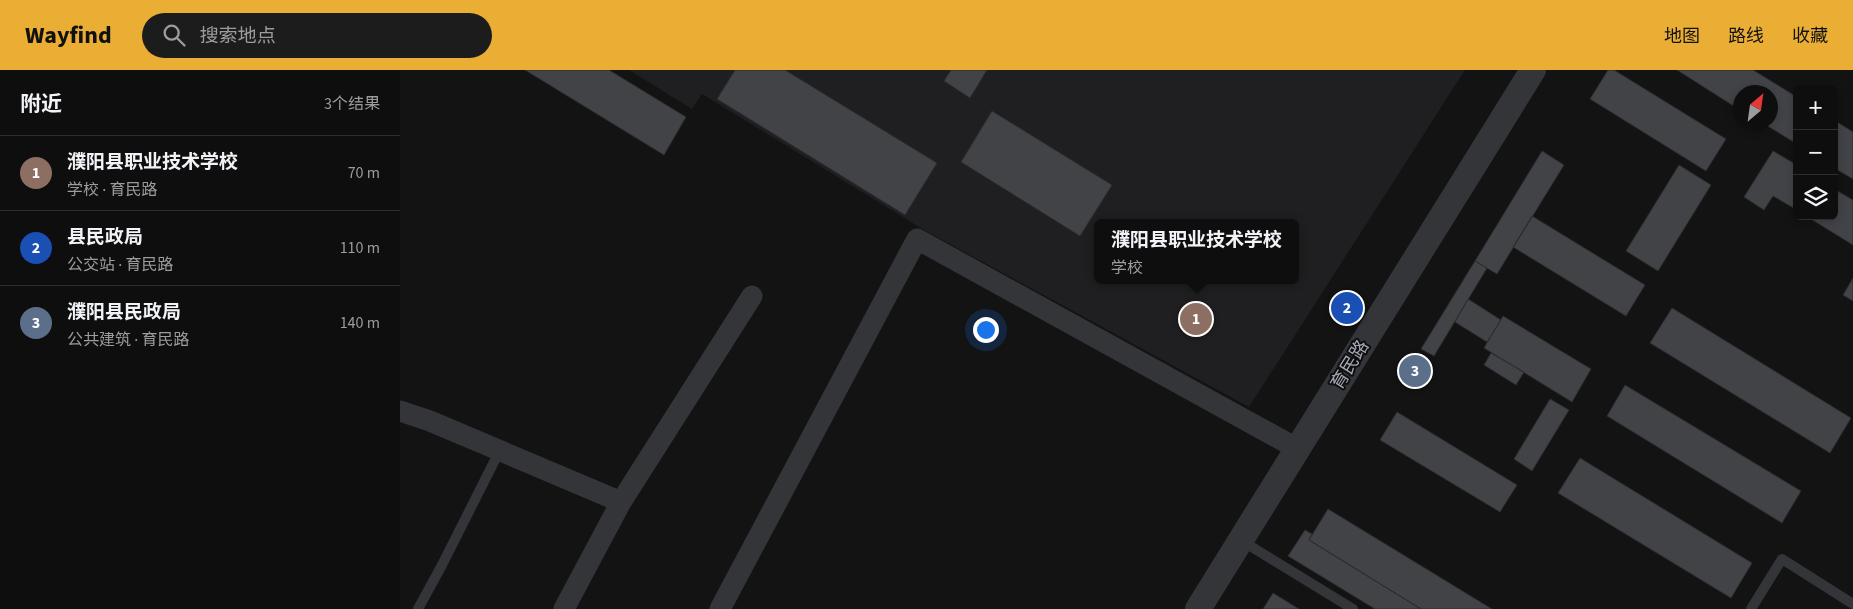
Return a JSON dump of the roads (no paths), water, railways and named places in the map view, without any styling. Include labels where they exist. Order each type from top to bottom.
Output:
[{"type":"street","name":"育民路","points":[[1198,609],[1532,70]]},
{"type":"street","points":[[720,609],[917,238],[1298,449]]},
{"type":"street","points":[[564,609],[621,502],[752,296]]},
{"type":"street","points":[[400,411],[430,421],[621,502]]},
{"type":"lane","points":[[418,609],[500,450]]},
{"type":"lane","points":[[1241,541],[1353,609]]},
{"type":"lane","points":[[1751,609],[1782,559],[1853,604]]},
{"type":"place","name":"县民政局","points":[[1347,308]]},
{"type":"place","name":"濮阳县职业技术学校","points":[[1196,319]]},
{"type":"place","name":"濮阳县民政局","points":[[1415,371]]}]
